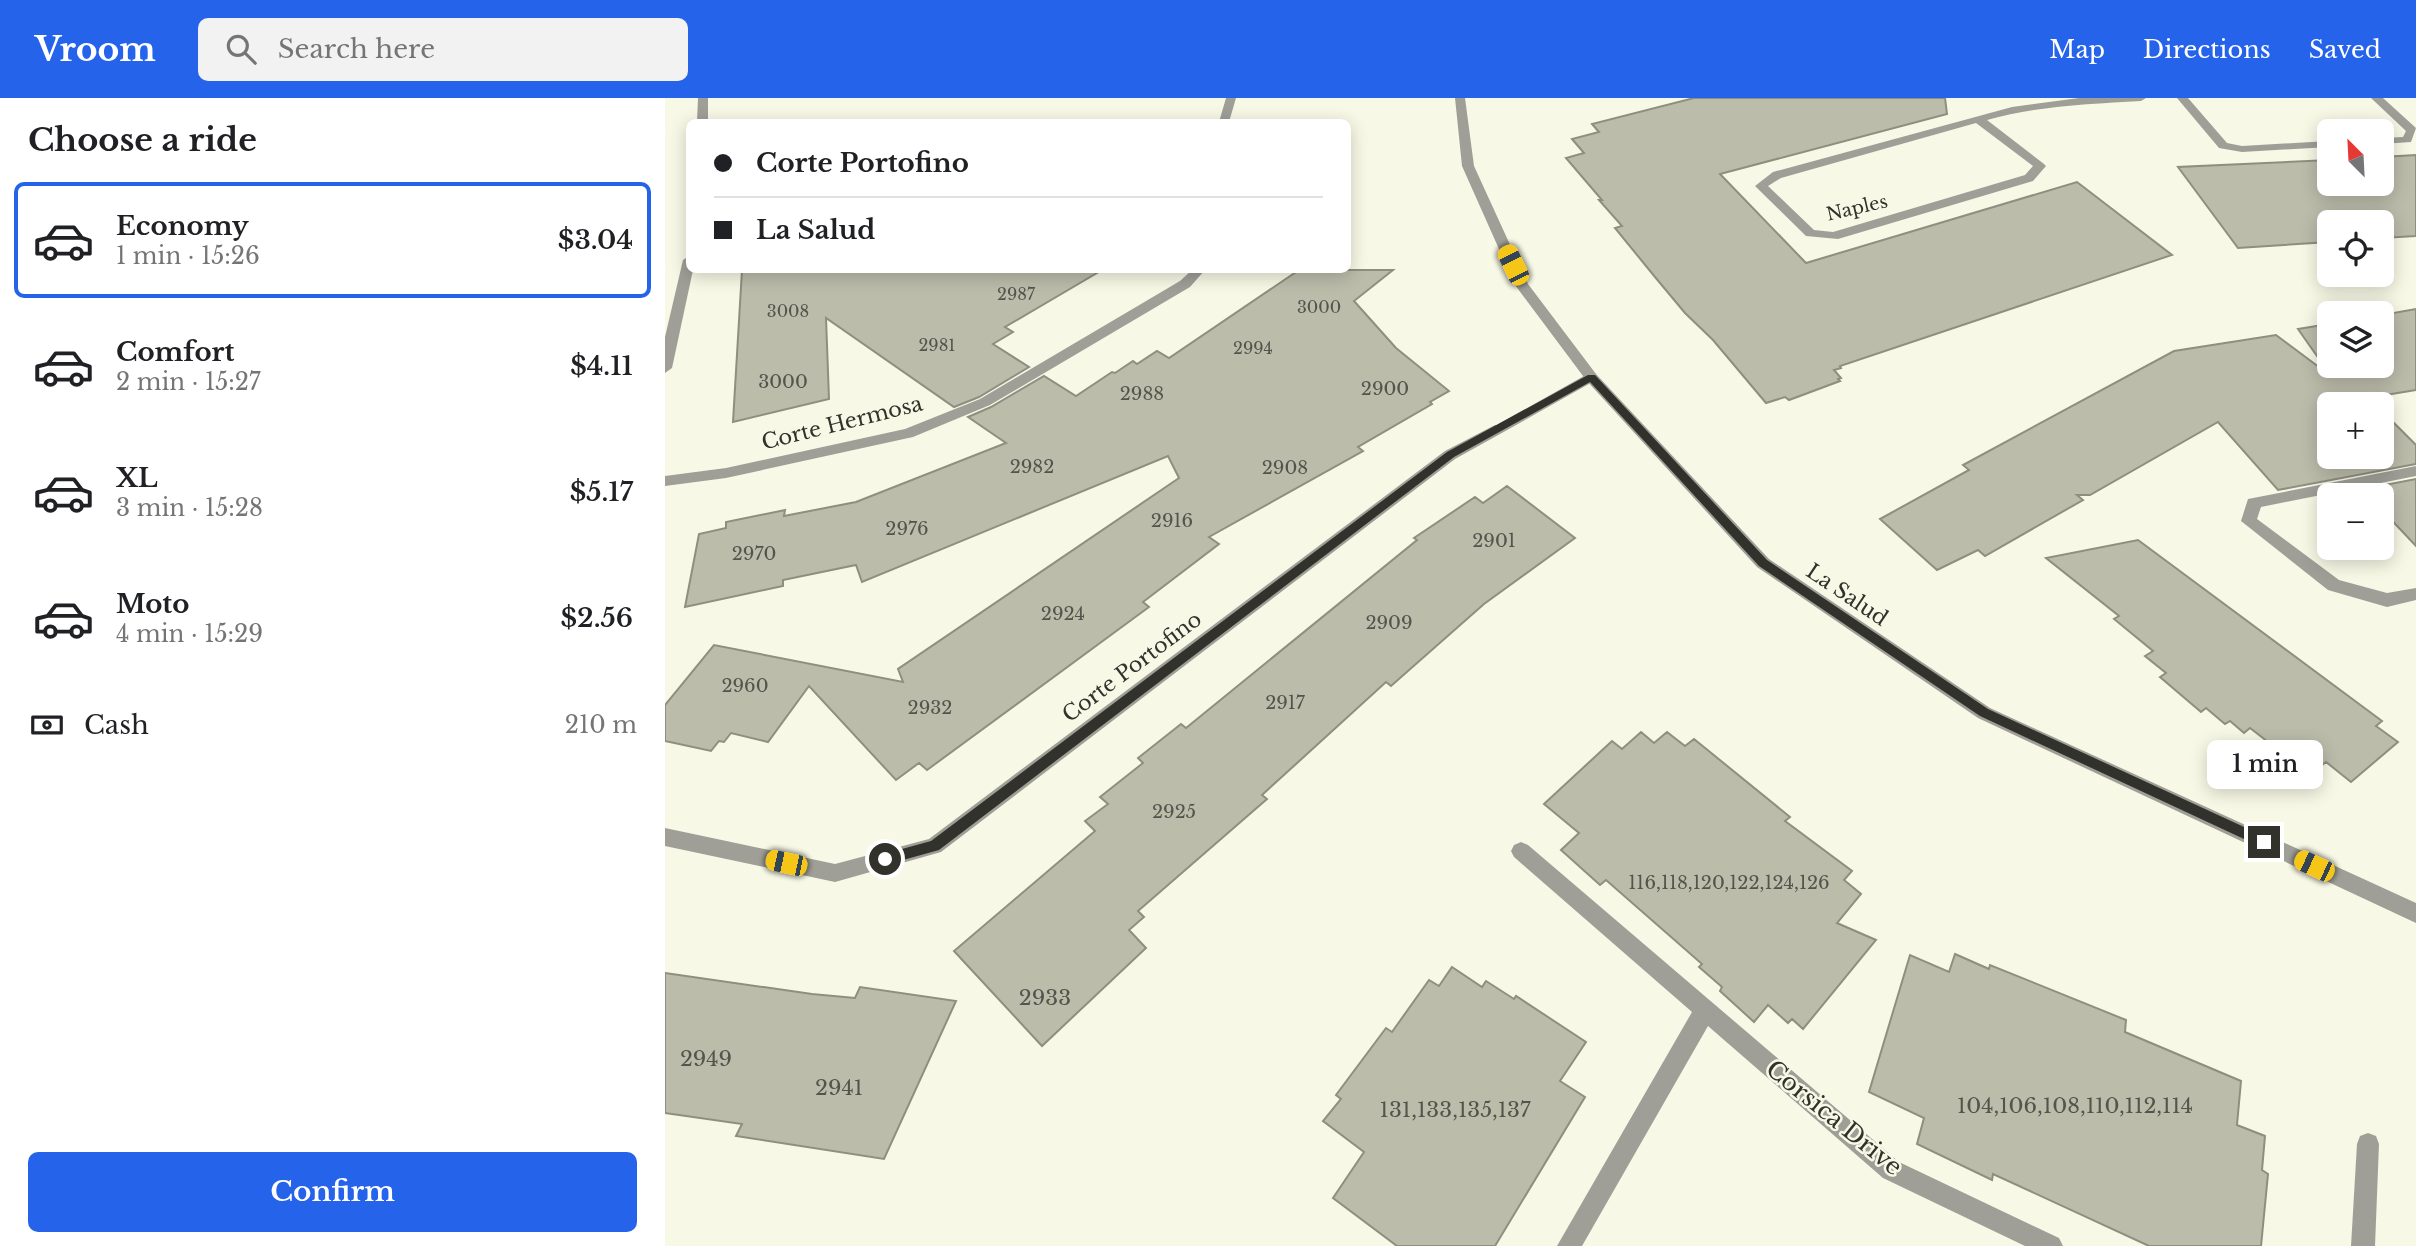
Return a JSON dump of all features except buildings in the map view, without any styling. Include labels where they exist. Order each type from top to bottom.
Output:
[{"type":"street","points":[[703,98],[703,119]]},
{"type":"street","points":[[1225,119],[1231,98]]},
{"type":"street","name":"La Salud","points":[[1460,98],[1468,166],[1522,285],[1591,377],[1763,563],[1984,713],[2416,913]]},
{"type":"street","name":"Naples","points":[[1979,120],[2040,166],[2029,178],[1834,236],[1810,233],[1761,186],[1777,175],[2012,110],[2080,99],[2141,98]]},
{"type":"street","points":[[2182,98],[2223,146],[2242,149],[2317,145]]},
{"type":"street","points":[[2376,98],[2412,130],[2407,140],[2394,141]]},
{"type":"street","points":[[665,368],[686,273]]},
{"type":"street","name":"Corte Hermosa","points":[[665,481],[726,473],[908,433],[985,402],[1185,284],[1196,273]]},
{"type":"street","name":"Corte Portofino","points":[[665,837],[835,873],[934,846],[1450,455],[1591,377]]},
{"type":"street","points":[[2416,471],[2254,503],[2249,521],[2334,585],[2387,600],[2416,594]]},
{"type":"street","name":"Corsica Drive","points":[[1521,851],[1891,1170],[2050,1246]]},
{"type":"street","points":[[1569,1246],[1705,1010]]},
{"type":"street","points":[[2363,1246],[2368,1144]]},
{"type":"route","points":[[885,859],[934,846],[1450,455],[1591,377],[1763,563],[1984,713],[2264,842]]}]
